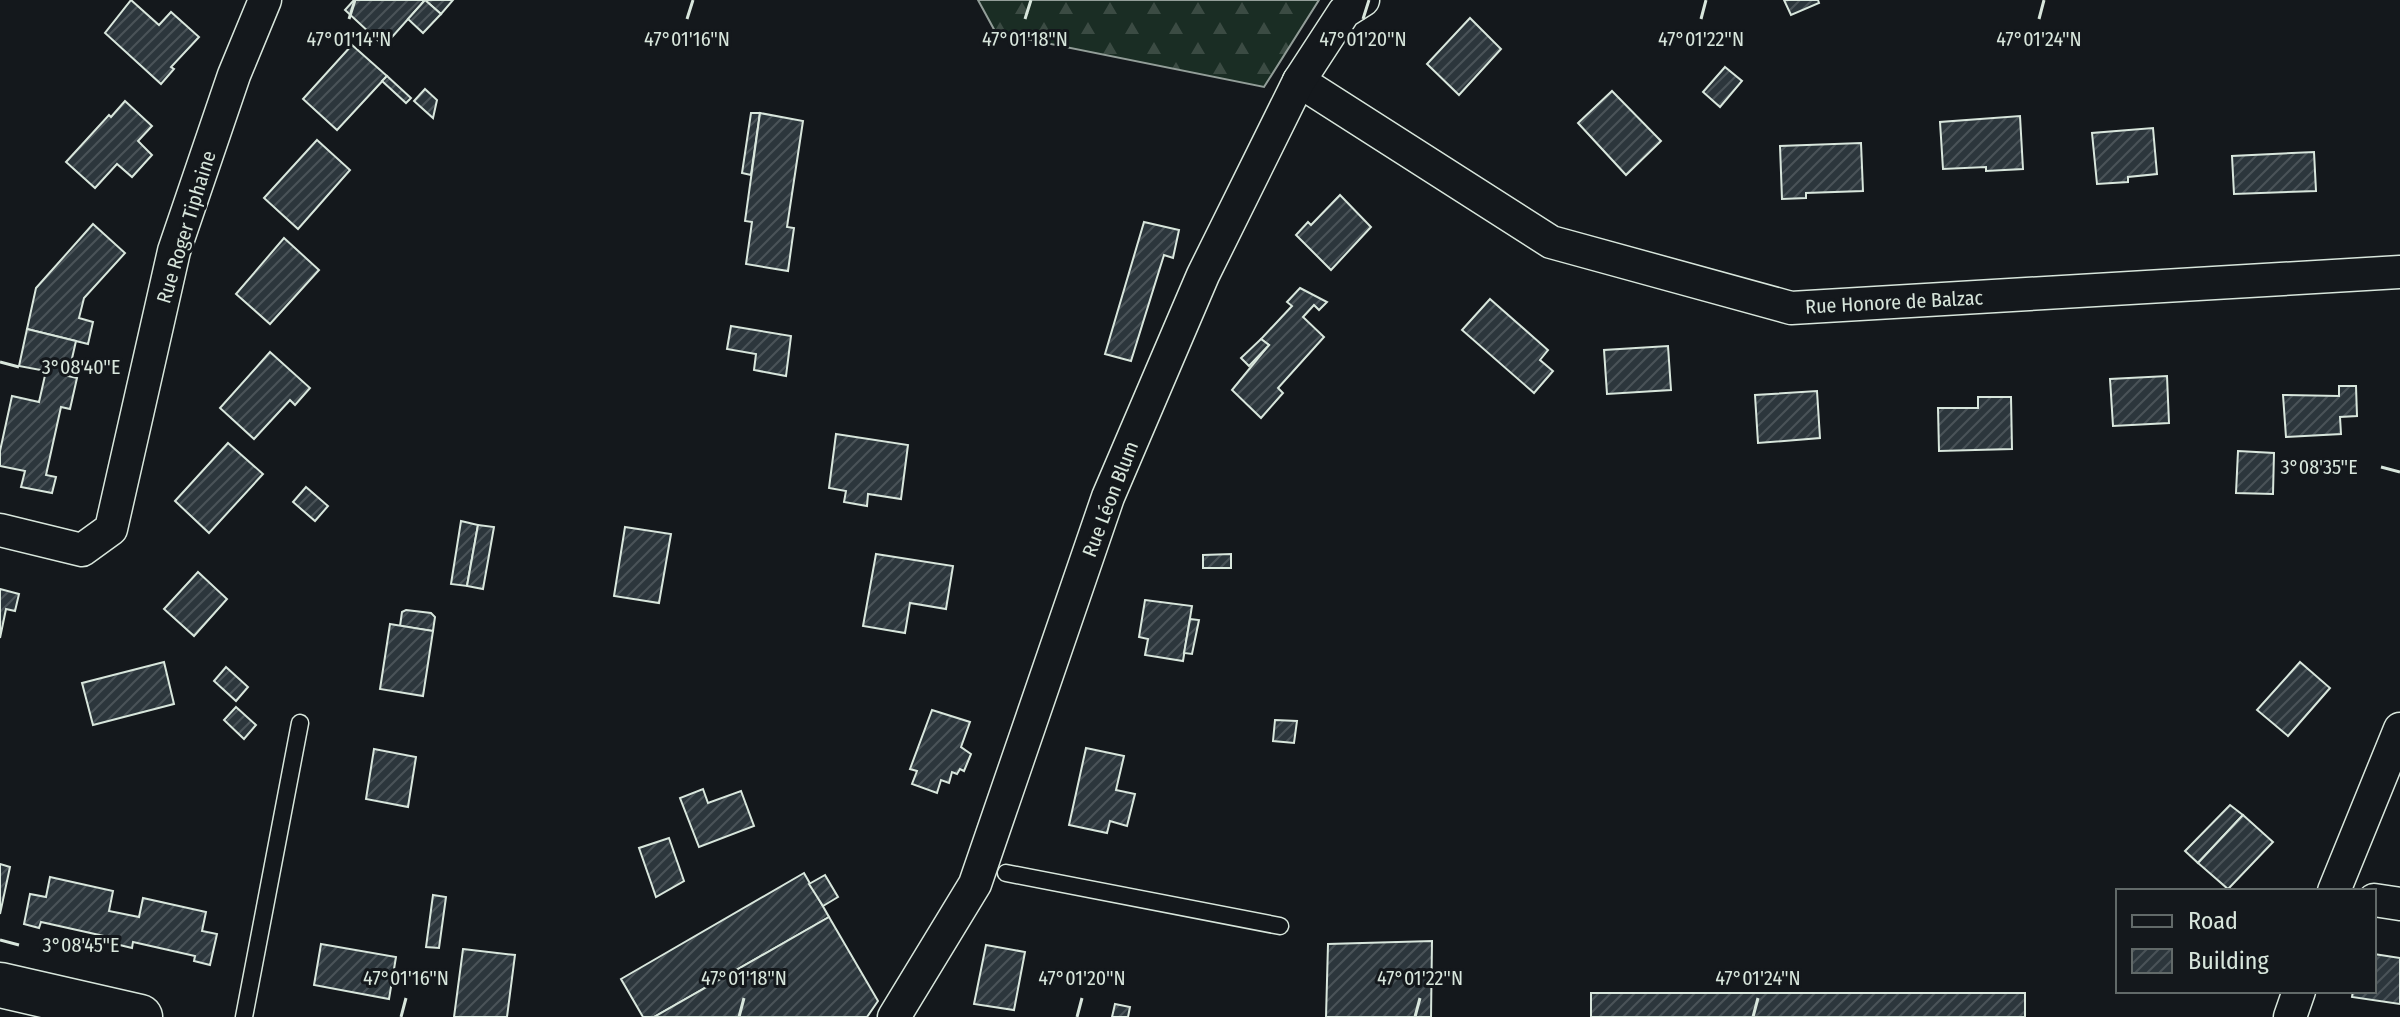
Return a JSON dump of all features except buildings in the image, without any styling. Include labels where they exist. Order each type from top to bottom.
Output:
[{"type":"street","name":"Rue Roger Tiphaine","points":[[0,530],[82,550],[111,529],[174,251],[234,75],[265,0]]},
{"type":"street","name":"Rue Léon Blum","points":[[894,1017],[975,884],[1108,497],[1203,275],[1299,81],[1344,12],[1363,0]]},
{"type":"street","name":"Rue Honore de Balzac","points":[[1299,81],[1551,242],[1791,308],[2400,272]]},
{"type":"street","points":[[2335,889],[2400,729]]},
{"type":"street","points":[[2376,900],[2400,904]]},
{"type":"street","points":[[0,985],[140,1017]]},
{"type":"street","points":[[2290,1017],[2298,993]]},
{"type":"lane","points":[[244,1017],[300,723]]},
{"type":"lane","points":[[1006,873],[1280,926]]},
{"type":"green space","points":[[978,0],[1319,0],[1264,87],[996,33]]}]
